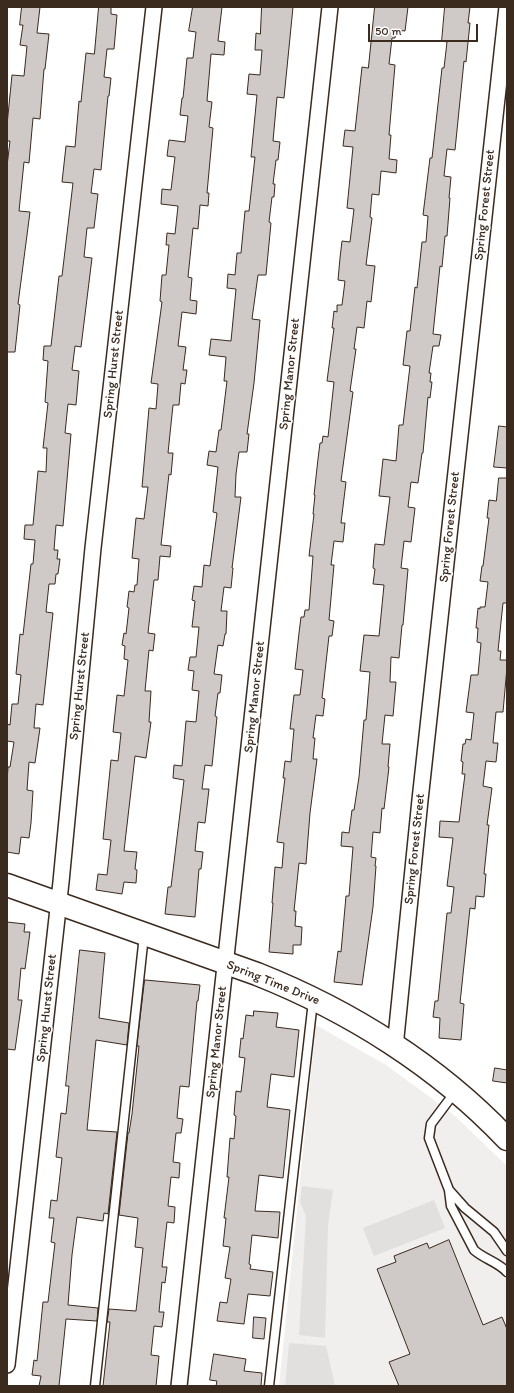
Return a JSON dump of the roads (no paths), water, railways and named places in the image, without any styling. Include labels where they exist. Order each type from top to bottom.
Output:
[{"type":"street","name":"Spring Hurst Street","points":[[7,1365],[58,904],[93,548],[154,7]]},
{"type":"street","name":"Spring Manor Street","points":[[180,1386],[330,7]]},
{"type":"street","name":"Spring Forest Street","points":[[395,1047],[421,784],[507,7]]},
{"type":"street","name":"Spring Time Drive","points":[[7,885],[286,986],[313,999],[348,1017],[437,1076],[507,1139]]},
{"type":"lane","points":[[95,1386],[144,934]]},
{"type":"lane","points":[[269,1386],[313,999]]},
{"type":"lane","points":[[456,1092],[432,1124],[429,1138],[449,1190],[451,1206],[474,1250],[480,1255],[498,1264],[507,1272]]},
{"type":"lane","points":[[449,1190],[465,1208],[494,1232],[507,1251]]}]
